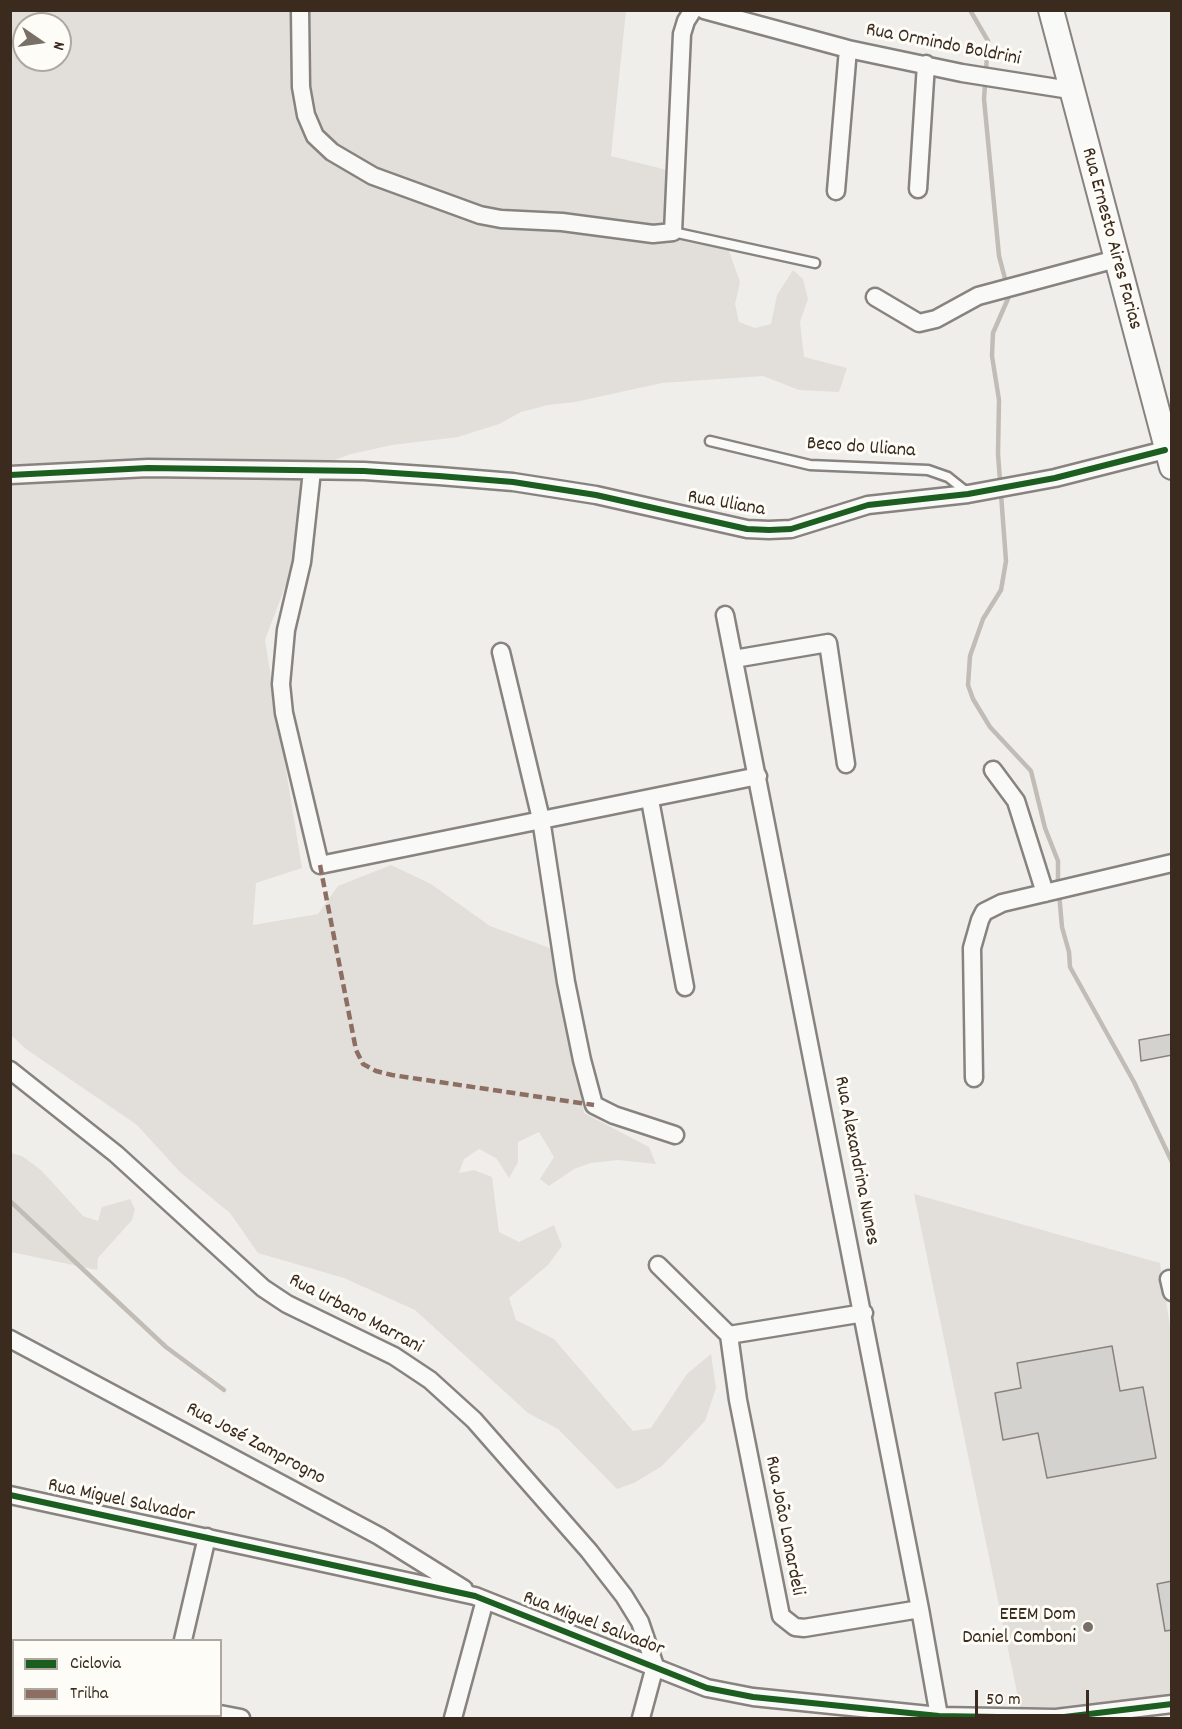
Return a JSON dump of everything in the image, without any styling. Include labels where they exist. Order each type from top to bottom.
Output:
[{"type":"street","points":[[300,10],[301,87],[308,122],[321,144],[346,161],[383,181],[489,217],[562,222],[653,234],[673,232],[682,34],[693,10]]},
{"type":"street","name":"Rua Ormindo Boldrini","points":[[704,10],[848,49],[979,76],[1070,90]]},
{"type":"street","name":"Rua Ernesto Aires Farias","points":[[1051,10],[1168,459]]},
{"type":"street","points":[[836,191],[848,49]]},
{"type":"street","points":[[918,189],[926,64]]},
{"type":"street","points":[[875,297],[919,322],[936,319],[978,296],[1116,259]]},
{"type":"street","name":"Rua Uliana","points":[[10,475],[148,468],[364,471],[513,482],[596,495],[747,529],[769,530],[791,529],[868,506],[968,494],[1168,459]]},
{"type":"street","points":[[312,471],[302,562],[286,630],[281,684],[284,713],[320,865],[541,819],[650,800],[758,776]]},
{"type":"street","name":"Rua Alexandrina Nunes","points":[[725,615],[864,1313],[920,1609],[937,1717]]},
{"type":"street","points":[[734,660],[828,643],[846,765]]},
{"type":"street","points":[[501,652],[541,819],[566,982],[594,1105],[609,1114],[675,1135]]},
{"type":"street","points":[[993,770],[1016,801],[1055,891]]},
{"type":"street","points":[[650,800],[685,987]]},
{"type":"street","points":[[974,1078],[972,948],[980,920],[993,907],[1172,863]]},
{"type":"street","name":"Rua Urbano Marrani","points":[[10,1070],[116,1154],[263,1288],[287,1304],[394,1356],[430,1380],[452,1399],[589,1551],[624,1596],[646,1636],[655,1666]]},
{"type":"street","points":[[658,1265],[729,1335],[864,1313]]},
{"type":"street","name":"Rua João Lonardeli","points":[[729,1335],[740,1412],[781,1616],[795,1627],[804,1628],[920,1609]]},
{"type":"street","name":"Rua José Zamprogno","points":[[10,1339],[379,1536],[480,1598]]},
{"type":"street","name":"Rua Miguel Salvador","points":[[10,1496],[480,1598],[707,1688],[753,1697],[937,1717],[1056,1718],[1172,1704]]},
{"type":"street","points":[[183,1639],[207,1537]]},
{"type":"street","points":[[453,1719],[480,1598]]},
{"type":"street","points":[[641,1719],[655,1666]]},
{"type":"street","points":[[222,1714],[241,1719]]},
{"type":"lane","points":[[673,232],[815,263]]},
{"type":"lane","name":"Beco do Uliana","points":[[710,441],[810,465],[928,470],[948,477],[968,494]]},
{"type":"shaded area","points":[[10,11],[626,11],[611,156],[671,171],[681,234],[728,248],[740,282],[735,304],[739,322],[755,328],[771,324],[777,295],[793,270],[803,279],[808,299],[800,322],[804,357],[847,368],[839,392],[799,390],[763,376],[662,383],[521,412],[499,424],[458,437],[392,445],[351,454],[327,463],[314,481],[309,523],[265,640],[302,868],[256,883],[253,925],[318,914],[338,886],[391,865],[431,884],[490,926],[558,951],[577,1054],[584,1113],[649,1147],[656,1164],[618,1160],[591,1163],[574,1169],[549,1186],[540,1179],[554,1157],[539,1132],[518,1142],[518,1162],[509,1178],[496,1158],[479,1149],[464,1159],[459,1173],[474,1170],[492,1177],[499,1232],[519,1242],[554,1225],[562,1246],[548,1265],[509,1298],[516,1320],[554,1339],[633,1431],[651,1428],[687,1374],[711,1354],[716,1388],[705,1421],[662,1466],[634,1483],[617,1489],[558,1429],[528,1413],[415,1310],[344,1278],[258,1253],[230,1213],[180,1172],[137,1125],[26,1049],[11,1035]]},
{"type":"shaded area","points":[[11,1153],[22,1156],[41,1170],[83,1216],[98,1221],[102,1207],[130,1199],[135,1209],[132,1220],[98,1258],[97,1270],[11,1252]]},
{"type":"shaded area","points":[[914,1194],[1160,1263],[1172,1339],[1171,1693],[1092,1707],[1020,1707]]},
{"type":"shaded area","points":[[965,1233],[1024,1234],[1022,1327],[964,1326]]},
{"type":"shaded area","points":[[1125,1603],[1139,1684],[1027,1702],[1011,1623]]},
{"type":"building","points":[[1172,1034],[1172,1055],[1141,1061],[1139,1040]]},
{"type":"building","points":[[1112,1346],[1120,1391],[1143,1387],[1156,1458],[1047,1478],[1038,1433],[1003,1440],[995,1393],[1021,1388],[1017,1363]]},
{"type":"building","points":[[1172,1581],[1172,1630],[1165,1631],[1157,1584]]},
{"type":"waterway","points":[[970,10],[988,41],[984,99],[999,256],[1007,286]]},
{"type":"waterway","points":[[1010,294],[993,333],[992,356],[999,400],[998,454],[1006,561],[1001,590],[983,619],[970,656],[968,685],[973,699],[990,727],[1031,771],[1045,828],[1058,861],[1058,885]]},
{"type":"waterway","points":[[1059,893],[1062,927],[1069,952],[1070,967],[1134,1082],[1172,1162]]},
{"type":"waterway","points":[[10,1201],[166,1347],[224,1390]]},
{"type":"marked path","points":[[320,865],[356,1050],[363,1064],[376,1071],[392,1075],[594,1105]]},
{"type":"cycle path","points":[[10,475],[148,468],[364,471],[439,476],[513,482],[596,495],[747,529],[769,530],[791,529],[868,505],[968,494],[1055,478],[1165,450]]},
{"type":"cycle path","points":[[10,1495],[475,1596],[707,1688],[753,1697],[939,1716],[1056,1718],[1172,1704]]},
{"type":"place","name":"EEEM Dom Daniel Comboni","points":[[1088,1627]]}]
